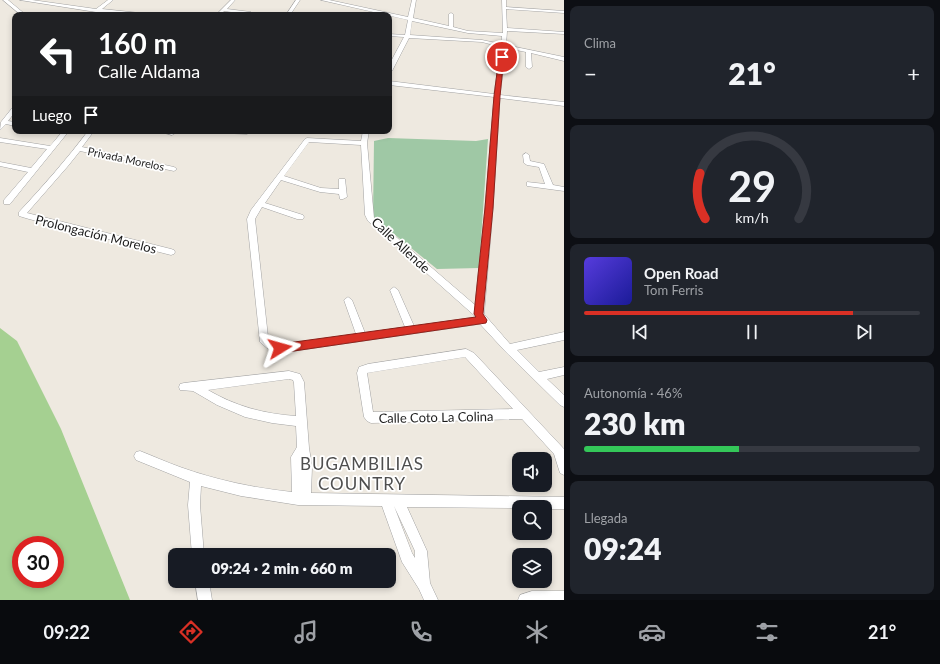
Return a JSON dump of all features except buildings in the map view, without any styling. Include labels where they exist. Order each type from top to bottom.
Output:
[{"type":"street","points":[[6,0],[20,12]]},
{"type":"street","points":[[22,0],[121,12]]},
{"type":"street","points":[[95,12],[111,0]]},
{"type":"street","points":[[222,12],[233,0]]},
{"type":"street","points":[[290,12],[298,0]]},
{"type":"street","points":[[323,0],[376,12]]},
{"type":"street","points":[[392,65],[407,37],[414,0]]},
{"type":"street","points":[[364,143],[307,140],[260,204],[251,219],[263,340],[270,345],[280,348],[411,330],[480,317],[497,96],[505,32],[504,0]]},
{"type":"street","points":[[505,8],[564,12]]},
{"type":"street","points":[[224,10],[242,12]]},
{"type":"street","points":[[451,14],[451,28]]},
{"type":"street","points":[[392,16],[484,34],[505,32],[564,33]]},
{"type":"street","points":[[392,35],[482,41],[504,44],[564,59]]},
{"type":"street","points":[[528,50],[529,67]]},
{"type":"street","points":[[392,83],[564,104]]},
{"type":"street","points":[[2,125],[12,112]]},
{"type":"street","points":[[2,125],[12,124]]},
{"type":"street","points":[[8,202],[51,148],[64,134]]},
{"type":"street","points":[[77,148],[89,134]]},
{"type":"street","name":"Calle Allende","points":[[366,134],[364,143],[369,215],[371,219],[480,317],[508,348],[539,376],[564,402]]},
{"type":"street","points":[[0,140],[51,148]]},
{"type":"street","name":"Privada Morelos","points":[[77,148],[174,169]]},
{"type":"street","name":"Prolongación Morelos","points":[[77,148],[66,165],[22,214],[171,252]]},
{"type":"street","points":[[526,155],[527,163],[542,165],[550,187]]},
{"type":"street","points":[[0,164],[34,171]]},
{"type":"street","points":[[280,177],[320,190],[343,194],[342,181]]},
{"type":"street","points":[[530,184],[564,189]]},
{"type":"street","points":[[260,204],[300,217]]},
{"type":"street","points":[[394,290],[411,330]]},
{"type":"street","points":[[348,300],[361,336]]},
{"type":"street","points":[[508,348],[564,336]]},
{"type":"street","name":"Calle Coto La Colina","points":[[523,414],[371,418],[368,414],[362,373],[363,370],[368,368],[466,353],[471,356],[562,455],[564,469]]},
{"type":"street","points":[[539,376],[564,371]]},
{"type":"street","points":[[301,499],[307,478],[303,448],[302,422],[299,382],[294,375],[189,387],[247,413],[275,420],[302,422]]},
{"type":"street","points":[[140,456],[162,467],[196,479],[249,493],[301,499],[562,505]]},
{"type":"street","points":[[196,479],[194,505],[197,548]]},
{"type":"street","points":[[392,500],[407,557],[424,584],[431,600]]},
{"type":"street","points":[[203,588],[205,600]]},
{"type":"street","points":[[525,600],[532,598],[564,598]]},
{"type":"green space","points":[[388,138],[476,141],[488,139],[479,268],[437,269],[373,217],[374,141]]},
{"type":"green space","points":[[0,328],[17,341],[61,429],[130,600],[0,600]]},
{"type":"district","name":"BUGAMBILIAS COUNTRY","points":[[362,474]]},
{"type":"route","points":[[280,348],[482,320],[479,314],[489,208],[497,96],[502,57]]}]
